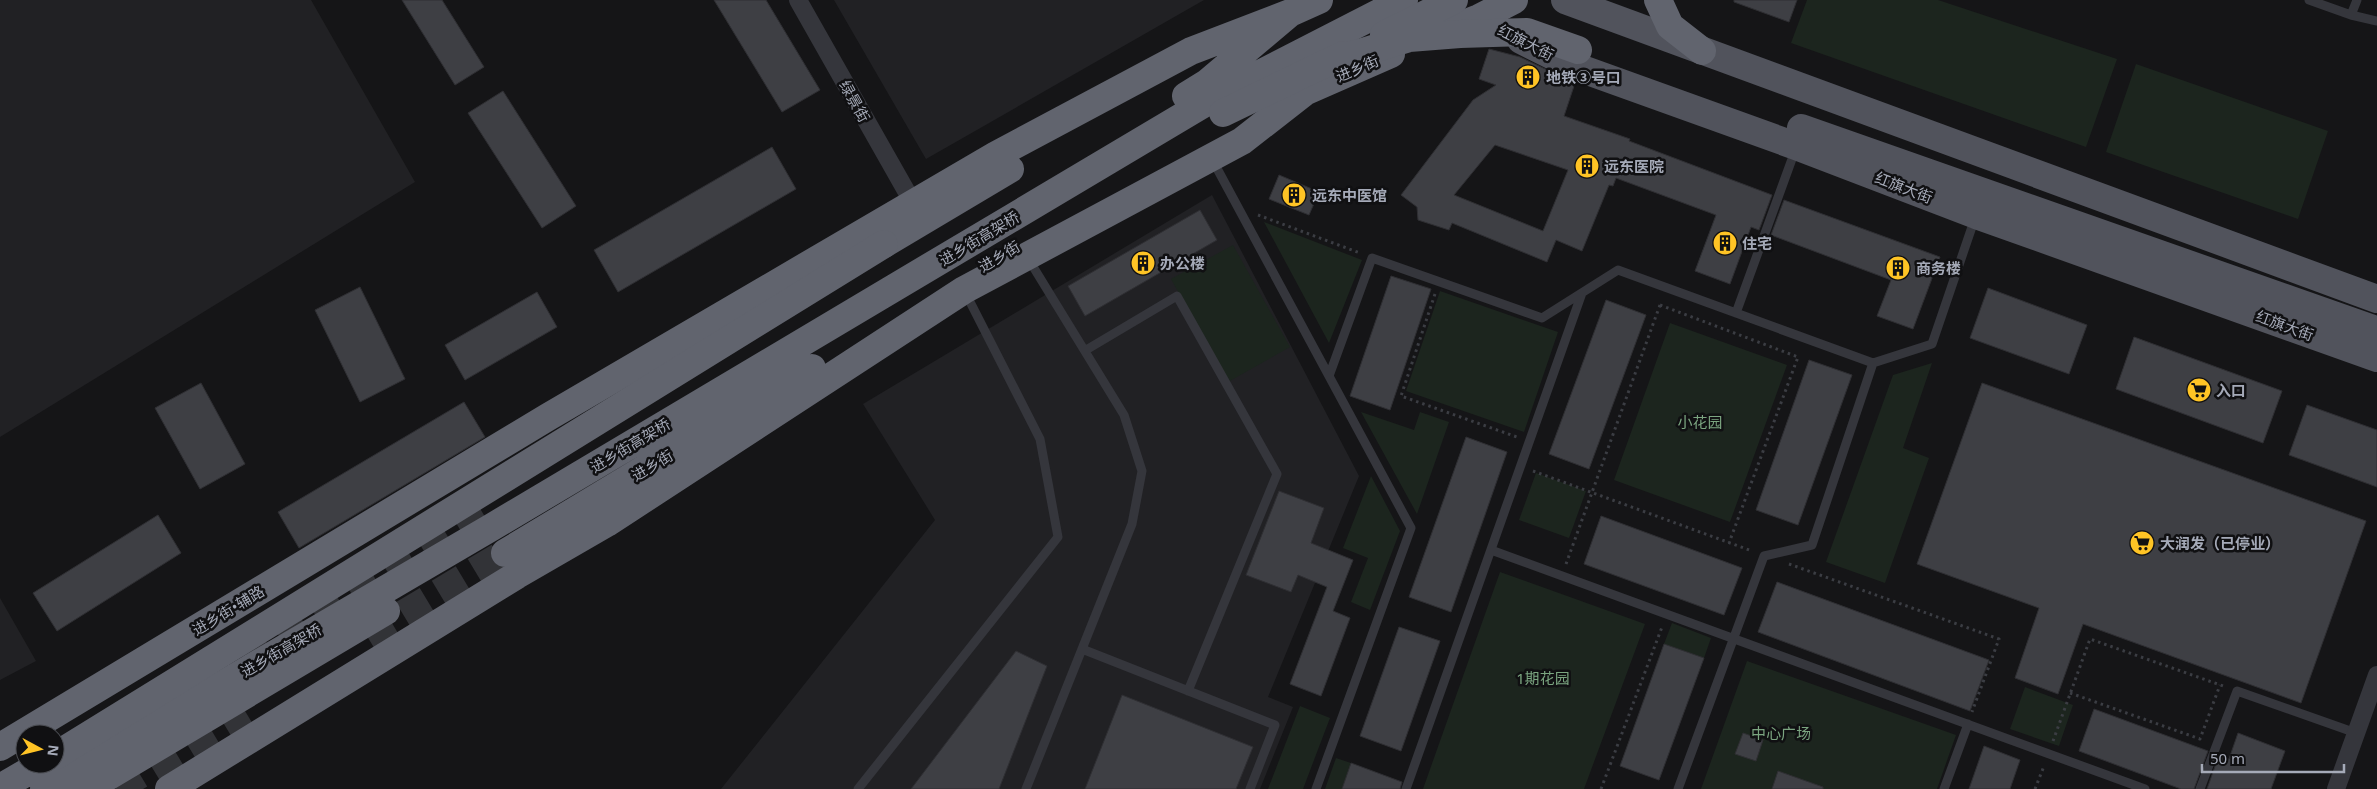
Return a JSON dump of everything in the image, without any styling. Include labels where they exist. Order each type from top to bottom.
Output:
[{"type":"highway","points":[[65,750],[884,244],[1031,156],[1161,68],[1192,51],[1319,0]]},
{"type":"highway","points":[[1219,105],[1404,0]]},
{"type":"highway","name":"红旗大街","points":[[1438,0],[1479,18]]},
{"type":"highway","name":"进乡街","points":[[1219,105],[1327,63],[1454,0]]},
{"type":"highway","name":"进乡街","points":[[511,564],[593,500],[1034,234],[1310,88],[1479,18],[1514,0]]},
{"type":"highway","points":[[1658,0],[1670,26],[1702,50]]},
{"type":"highway","points":[[483,512],[1207,83],[1290,13]]},
{"type":"highway","points":[[1327,63],[1409,38],[1460,34],[1527,32],[1578,50]]},
{"type":"highway","name":"进乡街•辅路","points":[[0,746],[456,474],[548,417],[913,203],[996,155],[1161,68]]},
{"type":"highway","points":[[170,789],[511,564],[607,523],[964,290],[1242,141],[1310,88]]},
{"type":"highway","name":"进乡街高架桥","points":[[44,789],[1219,105]]},
{"type":"highway","name":"进乡街高架桥","points":[[87,789],[1219,105]]},
{"type":"highway","points":[[548,417],[570,460]]},
{"type":"highway","points":[[593,500],[607,523]]},
{"type":"highway","points":[[0,788],[24,774]]},
{"type":"highway","points":[[0,778],[6,789]]},
{"type":"main road","points":[[1565,0],[2377,299]]},
{"type":"main road","name":"红旗大街","points":[[1479,18],[1572,65],[1796,146],[1976,215],[2377,358]]},
{"type":"main road","points":[[1578,50],[2376,330]]},
{"type":"street","name":"绿景街","points":[[798,0],[913,203]]},
{"type":"street","points":[[2336,789],[2377,675]]},
{"type":"lane","points":[[2309,0],[2352,15],[2377,21]]},
{"type":"lane","points":[[2352,15],[2357,0]]},
{"type":"lane","points":[[1736,313],[1796,146]]},
{"type":"lane","points":[[1210,157],[1411,528],[1316,789]]},
{"type":"lane","points":[[1329,376],[1372,258],[1542,318],[1618,270],[1873,363],[1932,344],[1976,215]]},
{"type":"lane","points":[[1026,256],[1124,414],[1142,471],[1132,524],[1026,789]]},
{"type":"lane","points":[[858,789],[1058,537],[1040,439],[964,290]]},
{"type":"lane","points":[[1406,789],[1582,293]]},
{"type":"lane","points":[[1086,350],[1177,296],[1277,474],[1188,691]]},
{"type":"lane","points":[[1678,789],[1732,638],[1764,556],[1812,545],[1873,363]]},
{"type":"lane","points":[[1490,550],[2145,789]]},
{"type":"lane","points":[[1082,649],[1275,725],[1250,789]]},
{"type":"lane","points":[[2200,789],[2237,690],[2356,733]]},
{"type":"lane","points":[[1944,789],[1968,724]]},
{"type":"path","points":[[1238,207],[1372,258]]},
{"type":"path","points":[[1439,282],[1401,396],[1529,442]]},
{"type":"path","points":[[1562,576],[1666,288]]},
{"type":"path","points":[[1660,305],[1798,357],[1729,543]]},
{"type":"path","points":[[1520,466],[1764,556],[1999,639],[1968,724]]},
{"type":"path","points":[[1601,789],[1667,614]]},
{"type":"path","points":[[2035,789],[2090,639],[2237,690]]},
{"type":"path","points":[[2070,693],[2200,739],[2220,685]]},
{"type":"shaded area","points":[[0,0],[311,0],[415,182],[0,437]]},
{"type":"shaded area","points":[[834,0],[1204,0],[926,159]]},
{"type":"shaded area","points":[[1212,195],[1359,476],[1268,697],[1293,707],[1260,789],[721,789],[935,520],[863,404]]},
{"type":"shaded area","points":[[0,598],[36,661],[0,680]]},
{"type":"green space","points":[[1807,0],[1938,0],[2117,59],[2086,147],[1791,43]]},
{"type":"green space","points":[[2136,64],[2328,131],[2298,219],[2106,152]]},
{"type":"green space","points":[[1264,222],[1362,260],[1329,343]]},
{"type":"green space","points":[[1233,245],[1290,347],[1228,382],[1171,279]]},
{"type":"green space","points":[[1440,291],[1558,332],[1524,432],[1406,391]]},
{"type":"green space","name":"小花园","points":[[1670,323],[1787,365],[1730,522],[1614,480]]},
{"type":"green space","points":[[1932,363],[1903,448],[1929,458],[1885,583],[1826,562],[1893,375]]},
{"type":"green space","points":[[1361,412],[1414,430],[1420,412],[1449,422],[1417,514]]},
{"type":"green space","points":[[1536,473],[1586,491],[1569,538],[1519,520]]},
{"type":"green space","points":[[1371,476],[1400,531],[1370,610],[1351,602],[1368,558],[1343,548]]},
{"type":"green space","name":"1期花园","points":[[1500,572],[1645,624],[1584,789],[1423,789]]},
{"type":"green space","points":[[1672,623],[1711,638],[1704,658],[1664,644]]},
{"type":"green space","name":"中心广场","points":[[1747,661],[1956,735],[1937,789],[1701,789]]},
{"type":"green space","points":[[2025,687],[2073,705],[2059,746],[2010,729]]},
{"type":"green space","points":[[1300,706],[1330,718],[1303,789],[1268,789]]},
{"type":"green space","points":[[1336,758],[1351,763],[1342,789],[1325,789]]},
{"type":"building","points":[[402,0],[442,0],[484,67],[455,85]]},
{"type":"building","points":[[714,0],[766,0],[820,90],[782,112]]},
{"type":"building","points":[[1734,0],[1797,0],[1789,22],[1734,2]]},
{"type":"building","points":[[1489,49],[1520,57],[1575,83],[1564,116],[1630,139],[1629,141],[1772,195],[1759,230],[1751,227],[1730,284],[1695,271],[1716,215],[1616,178],[1613,186],[1609,185],[1582,251],[1556,240],[1547,262],[1452,223],[1449,230],[1418,220],[1417,207],[1401,195],[1473,100],[1496,85],[1479,79]],"holes":[[[1495,145],[1568,170],[1543,231],[1454,195]]]},
{"type":"building","points":[[503,91],[576,206],[542,228],[468,113]]},
{"type":"building","points":[[772,147],[796,189],[618,292],[594,250]]},
{"type":"building","name":"远东中医馆","points":[[1279,175],[1319,192],[1309,215],[1269,199]]},
{"type":"building","name":"商务楼","points":[[1784,200],[1940,257],[1913,329],[1877,316],[1891,280],[1771,235]]},
{"type":"building","name":"办公楼","points":[[1200,210],[1217,240],[1085,316],[1068,286]]},
{"type":"building","points":[[1391,276],[1431,289],[1390,410],[1350,396]]},
{"type":"building","points":[[360,287],[405,379],[360,402],[315,310]]},
{"type":"building","points":[[1988,288],[2087,325],[2069,374],[1970,338]]},
{"type":"building","points":[[537,292],[557,327],[465,380],[445,345]]},
{"type":"building","points":[[1606,300],[1646,315],[1589,469],[1549,454]]},
{"type":"building","name":"入口","points":[[2134,337],[2282,391],[2263,443],[2116,389]]},
{"type":"building","points":[[1809,360],[1852,375],[1798,525],[1756,510]]},
{"type":"building","points":[[201,383],[245,464],[200,489],[155,408]]},
{"type":"building","name":"大润发（已停业）","points":[[1982,383],[2366,521],[2301,703],[2083,624],[2058,694],[2015,678],[2039,608],[1917,564]]},
{"type":"building","points":[[464,402],[485,437],[299,548],[278,512]]},
{"type":"building","points":[[2307,405],[2377,430],[2377,487],[2289,455]]},
{"type":"building","points":[[1466,437],[1507,452],[1451,612],[1409,597]]},
{"type":"building","points":[[1279,491],[1324,508],[1311,543],[1353,560],[1333,611],[1350,618],[1321,696],[1290,684],[1327,587],[1298,575],[1291,592],[1246,575]]},
{"type":"building","points":[[158,515],[181,553],[57,631],[33,593]]},
{"type":"building","points":[[1601,516],[1742,568],[1724,615],[1584,564]]},
{"type":"building","points":[[1777,582],[1989,660],[1970,711],[1758,632]]},
{"type":"building","points":[[1399,627],[1440,641],[1401,751],[1360,736]]},
{"type":"building","points":[[1664,644],[1704,658],[1659,780],[1620,766]]},
{"type":"building","points":[[1016,651],[1047,666],[999,789],[911,789]]},
{"type":"building","points":[[1122,695],[1253,747],[1236,789],[1085,789]]},
{"type":"building","points":[[2094,709],[2208,751],[2194,789],[2181,789],[2079,751]]},
{"type":"building","points":[[1743,733],[1763,740],[1756,761],[1735,754]]},
{"type":"building","points":[[2238,733],[2285,751],[2271,789],[2207,789],[2219,755],[2229,759]]},
{"type":"building","points":[[1984,746],[2020,760],[2010,789],[1969,789]]},
{"type":"building","points":[[1351,763],[1402,782],[1400,789],[1342,789]]},
{"type":"building","points":[[1778,771],[1823,787],[1823,789],[1772,789]]},
{"type":"tunnel","points":[[242,656],[483,512]]},
{"type":"tunnel","points":[[367,636],[505,553]]},
{"type":"tunnel","points":[[116,789],[245,711]]},
{"type":"place","name":"地铁③号口","points":[[1528,77]]},
{"type":"place","name":"远东医院","points":[[1587,166]]},
{"type":"place","name":"远东中医馆","points":[[1294,195]]},
{"type":"place","name":"住宅","points":[[1725,243]]},
{"type":"place","name":"办公楼","points":[[1143,263]]},
{"type":"place","name":"商务楼","points":[[1898,268]]},
{"type":"place","name":"入口","points":[[2199,390]]},
{"type":"place","name":"大润发（已停业）","points":[[2142,543]]}]
